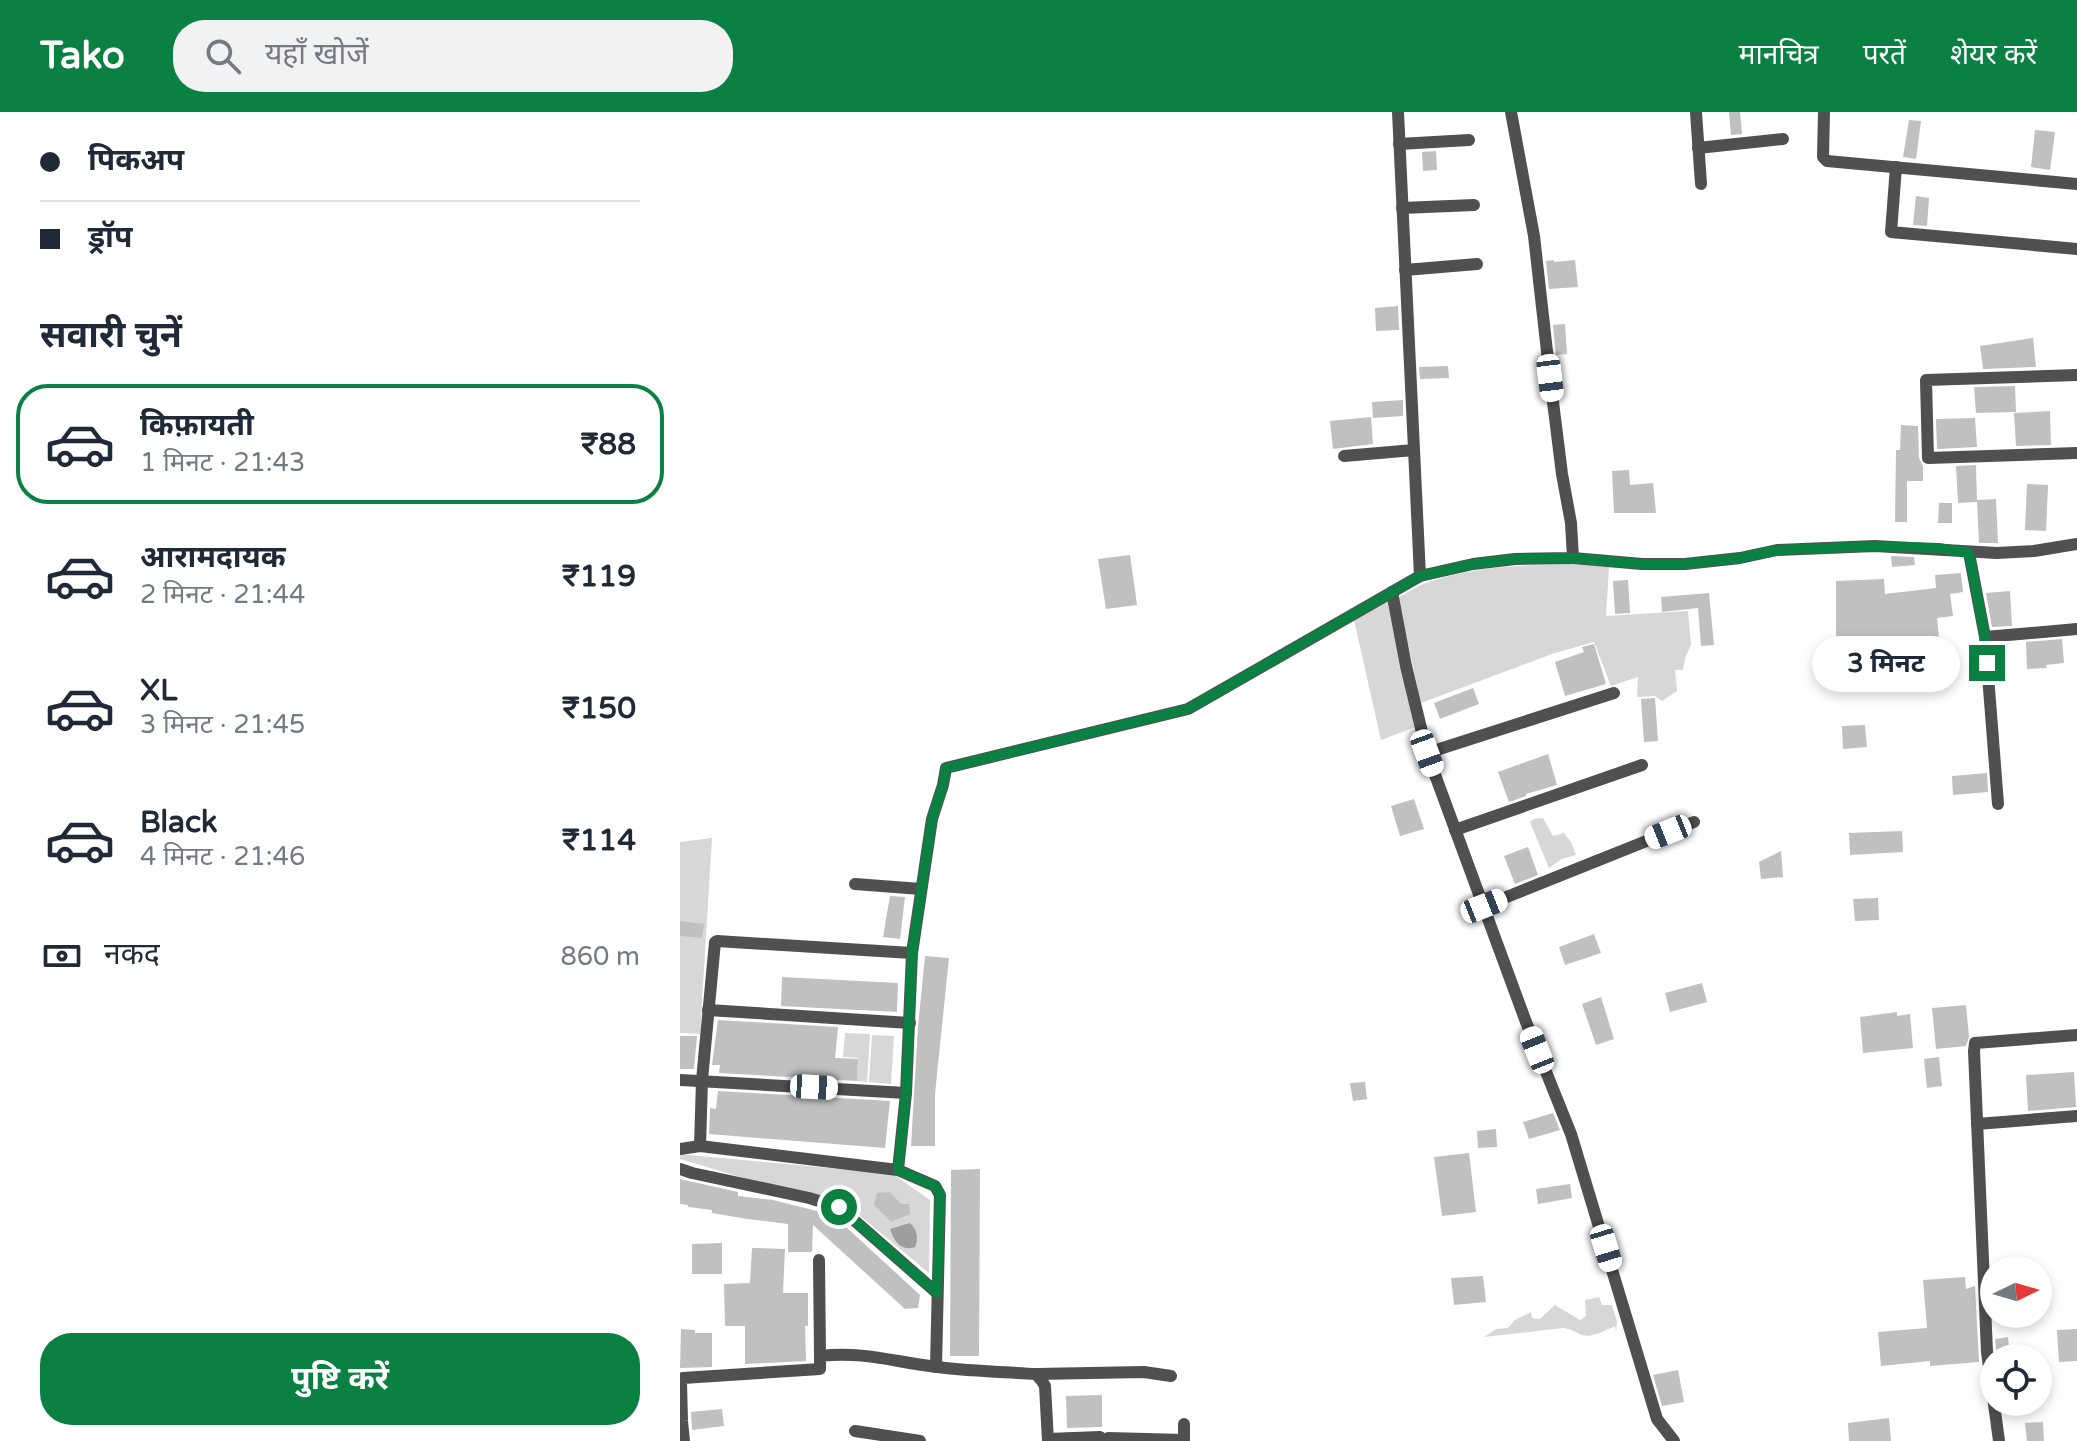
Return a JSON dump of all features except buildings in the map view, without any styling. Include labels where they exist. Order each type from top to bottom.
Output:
[{"type":"street","points":[[1398,112],[1420,576]]},
{"type":"street","points":[[1511,112],[1534,236],[1573,558]]},
{"type":"street","points":[[1696,112],[1701,184]]},
{"type":"street","points":[[1824,112],[1823,157],[1827,161],[2077,184]]},
{"type":"street","points":[[1698,148],[1783,139]]},
{"type":"street","points":[[1399,144],[1469,140]]},
{"type":"street","points":[[1896,167],[1891,232],[2077,249]]},
{"type":"street","points":[[1402,208],[1474,205]]},
{"type":"street","points":[[1405,270],[1477,264]]},
{"type":"street","points":[[2077,375],[1926,380],[1928,458],[2077,453]]},
{"type":"street","points":[[1344,456],[1414,450]]},
{"type":"street","points":[[898,1170],[906,1093],[912,953],[932,819],[946,768],[1188,709],[1420,576],[1473,564],[1515,559],[1573,558],[1685,564],[1777,550],[1875,546],[1939,548],[1969,553],[2034,551],[2077,544]]},
{"type":"street","points":[[1969,553],[1985,637],[1998,804]]},
{"type":"street","points":[[1392,592],[1427,753],[1526,1022],[1571,1134],[1657,1419],[1674,1441]]},
{"type":"street","points":[[1985,637],[2077,629]]},
{"type":"street","points":[[1427,753],[1614,693]]},
{"type":"street","points":[[1455,830],[1642,765]]},
{"type":"street","points":[[1484,906],[1694,822]]},
{"type":"street","points":[[855,884],[921,889]]},
{"type":"street","points":[[700,1146],[702,1080],[714,946],[717,941],[912,953]]},
{"type":"street","points":[[708,1010],[910,1023]]},
{"type":"street","points":[[1999,1441],[1987,1352],[1975,1043],[2077,1035]]},
{"type":"street","points":[[680,1080],[906,1093]]},
{"type":"street","points":[[1977,1124],[2077,1116]]},
{"type":"street","points":[[680,1149],[700,1146],[898,1170],[935,1186],[940,1195],[936,1367]]},
{"type":"street","points":[[680,1169],[839,1207],[937,1293]]},
{"type":"street","points":[[684,1441],[683,1378],[820,1369],[819,1260]]},
{"type":"street","points":[[820,1356],[863,1355],[936,1367],[1036,1374],[1144,1372],[1171,1376]]},
{"type":"street","points":[[1036,1374],[1045,1386],[1048,1440],[1184,1440],[1184,1424]]},
{"type":"street","points":[[855,1431],[920,1441]]},
{"type":"shaded area","points":[[1571,564],[1609,567],[1606,616],[1688,611],[1691,645],[1683,670],[1675,670],[1677,691],[1662,701],[1655,696],[1637,697],[1638,677],[1611,686],[1594,642],[1555,653],[1421,703],[1398,598],[1423,584],[1462,573],[1516,566]]},
{"type":"shaded area","points":[[1388,601],[1418,726],[1381,740],[1354,620]]},
{"type":"shaded area","points":[[1543,818],[1553,836],[1564,833],[1576,855],[1562,859],[1549,868],[1530,822]]},
{"type":"shaded area","points":[[712,838],[700,1034],[680,1033],[680,842]]},
{"type":"shaded area","points":[[845,1033],[870,1034],[867,1082],[857,1081],[858,1058],[843,1057]]},
{"type":"shaded area","points":[[872,1035],[894,1036],[891,1084],[869,1082]]},
{"type":"shaded area","points":[[680,1154],[893,1174],[930,1200],[929,1273],[842,1201],[744,1178],[680,1159]]},
{"type":"shaded area","points":[[910,1223],[916,1231],[917,1241],[915,1247],[906,1248],[896,1241],[890,1229]]},
{"type":"shaded area","points":[[1599,1297],[1602,1305],[1612,1305],[1617,1321],[1616,1332],[1615,1326],[1591,1335],[1563,1328],[1484,1337],[1496,1329],[1508,1328],[1515,1320],[1531,1312],[1532,1318],[1540,1319],[1555,1305],[1580,1320],[1586,1316],[1585,1300]]},
{"type":"route","points":[[839,1207],[937,1293],[940,1195],[935,1186],[898,1170],[906,1093],[912,953],[932,819],[946,768],[1188,709],[1420,576],[1473,564],[1515,559],[1573,558],[1685,564],[1777,550],[1875,546],[1939,548],[1969,553],[1987,663]]}]
